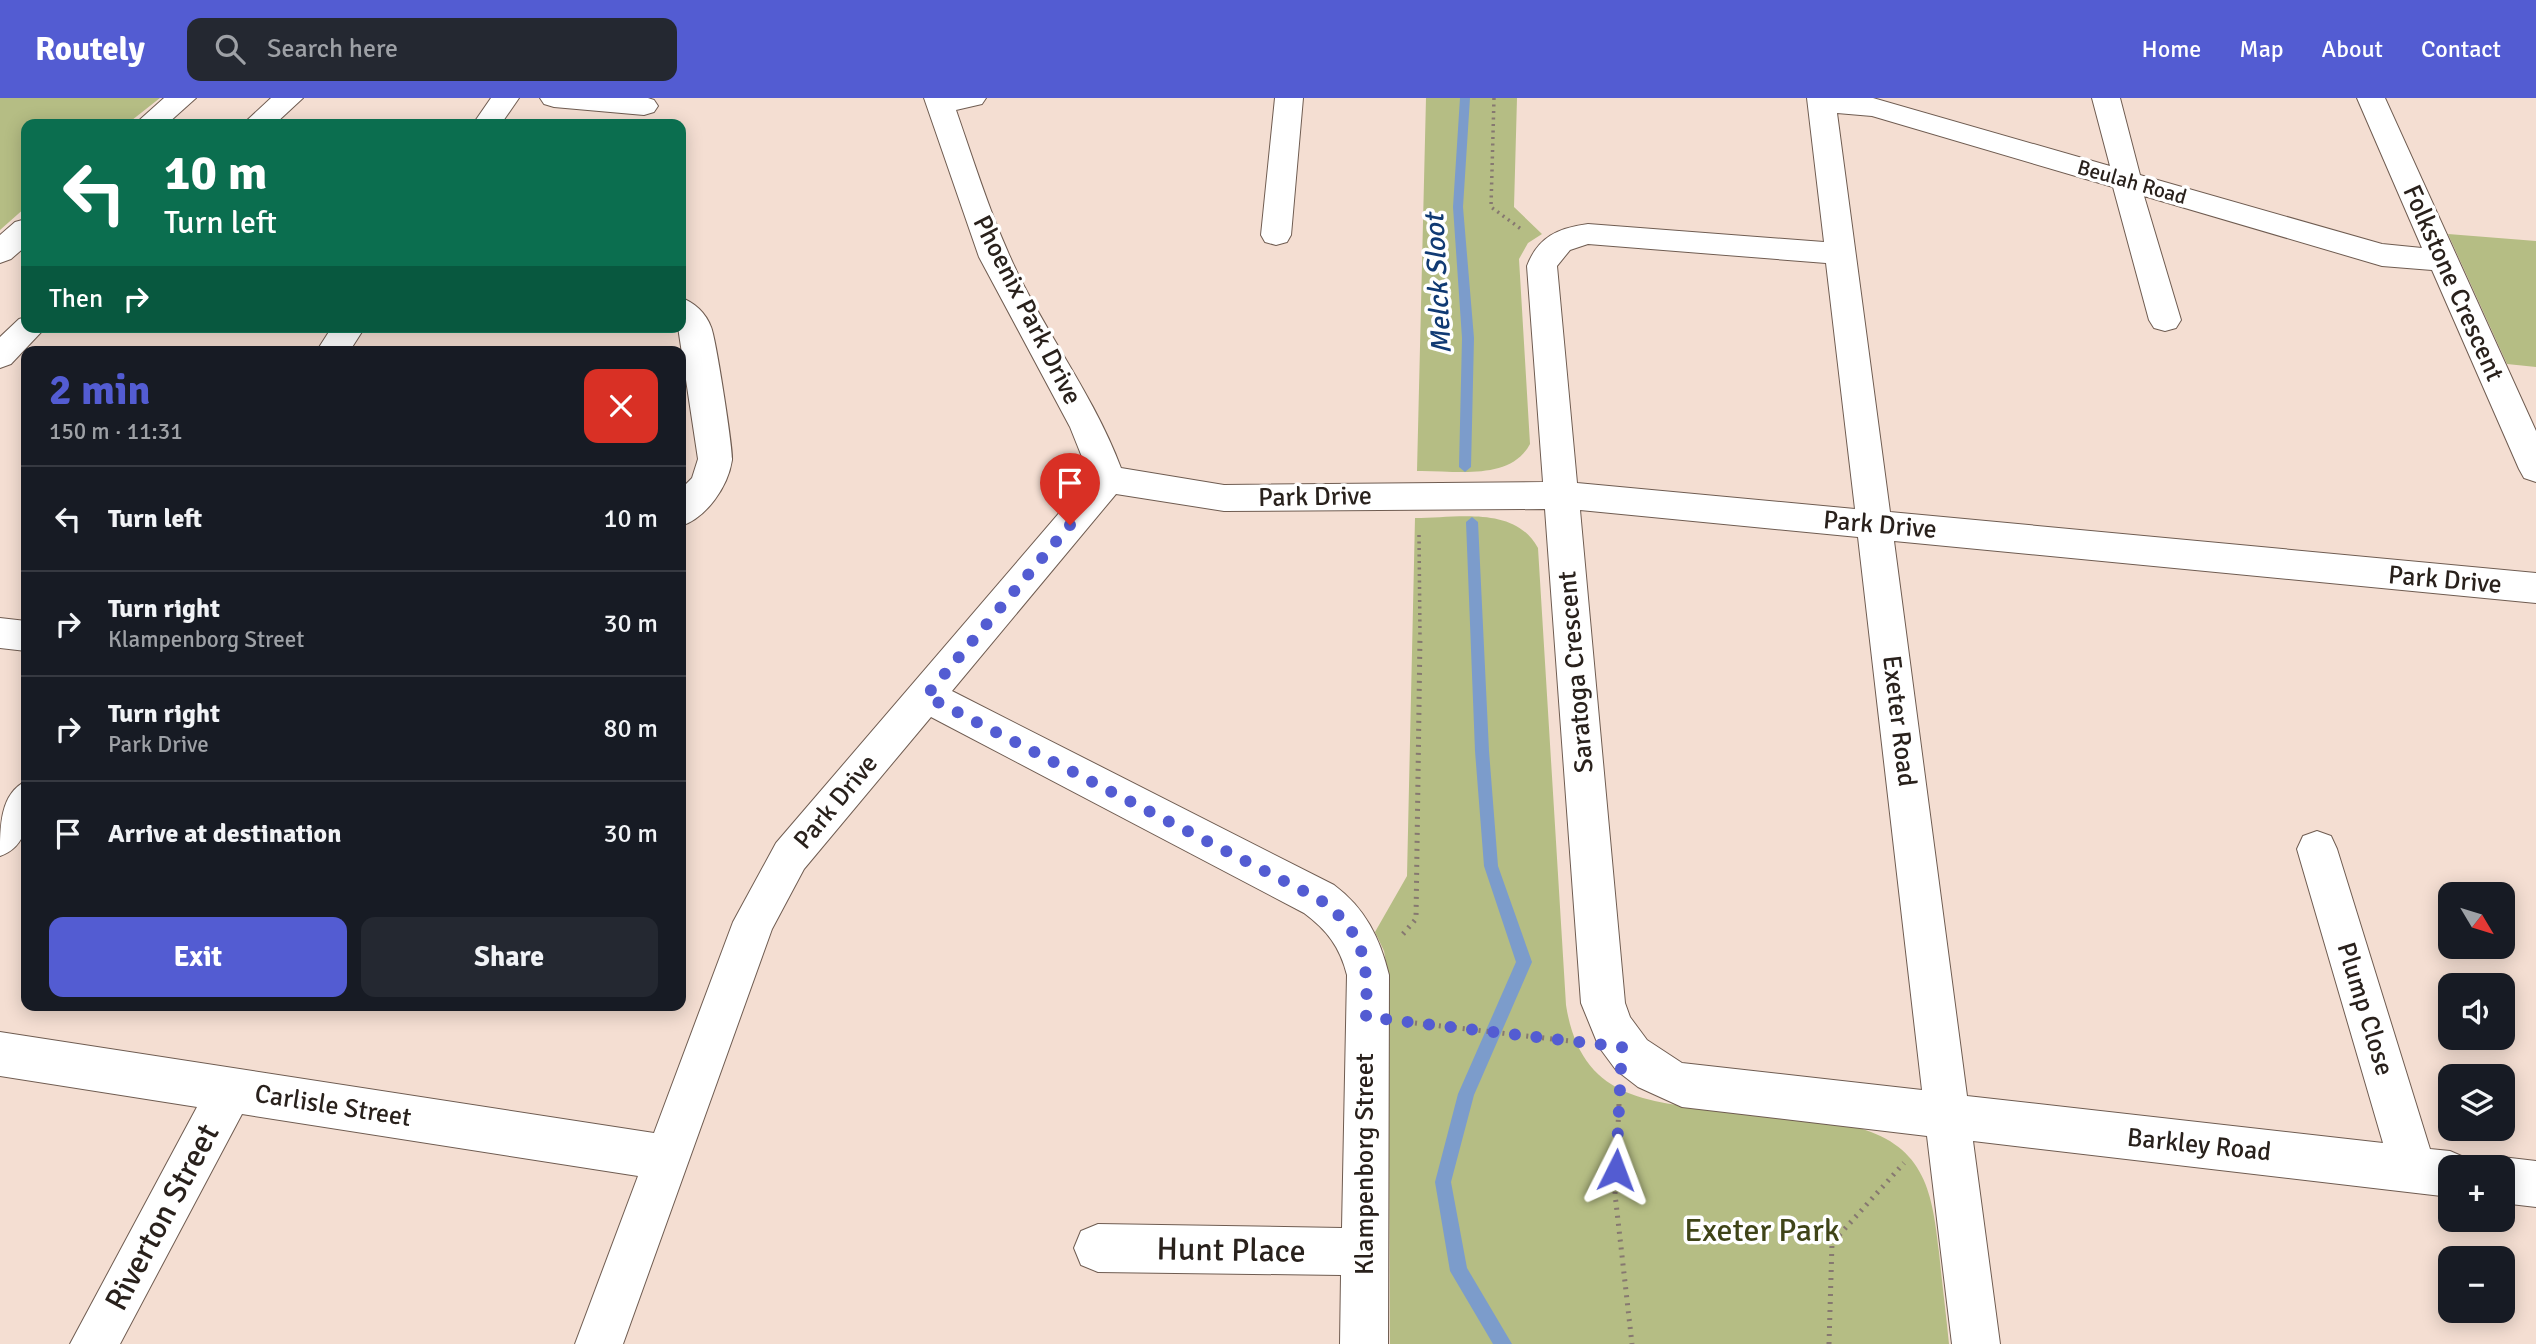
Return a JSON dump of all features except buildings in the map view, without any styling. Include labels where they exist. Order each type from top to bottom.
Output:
[{"type":"street","points":[[155,119],[182,98]]},
{"type":"street","points":[[263,119],[289,98]]},
{"type":"street","points":[[490,119],[505,98]]},
{"type":"street","points":[[554,98],[644,106]]},
{"type":"street","points":[[939,101],[972,98]]},
{"type":"street","points":[[1276,235],[1289,98]]},
{"type":"street","points":[[2106,98],[2129,198],[2165,320]]},
{"type":"street","name":"Folkstone Crescent","points":[[2371,98],[2536,469]]},
{"type":"street","name":"Phoenix Park Drive","points":[[939,101],[981,228],[1006,281],[1097,446],[1108,480]]},
{"type":"street","name":"Beulah Road","points":[[1821,101],[1873,107],[2382,255],[2442,260]]},
{"type":"street","name":"Exeter Road","points":[[1821,101],[1976,1344]]},
{"type":"street","points":[[0,252],[21,233]]},
{"type":"street","points":[[1549,250],[1563,240],[1588,234],[1841,254]]},
{"type":"street","name":"Saratoga Crescent","points":[[1549,250],[1542,266],[1603,1003],[1609,1026],[1622,1047],[1638,1063],[1659,1077],[1682,1085],[1948,1117]]},
{"type":"street","points":[[686,315],[695,327],[715,459],[707,484],[686,507]]},
{"type":"street","points":[[0,356],[24,333]]},
{"type":"street","name":"Park Drive","points":[[599,1344],[754,922],[772,886],[790,856],[1108,480],[1224,498],[1562,495],[2536,588]]},
{"type":"street","points":[[0,632],[21,635]]},
{"type":"street","name":"Klampenborg Street","points":[[926,696],[1319,899],[1338,912],[1353,930],[1363,951],[1368,975],[1364,1344]]},
{"type":"street","points":[[0,838],[21,806]]},
{"type":"street","name":"Plump Close","points":[[2317,849],[2432,1171]]},
{"type":"street","name":"Carlisle Street","points":[[0,1054],[667,1158]]},
{"type":"street","name":"Riverton Street","points":[[94,1344],[231,1090]]},
{"type":"street","name":"Barkley Road","points":[[1948,1117],[2432,1171]]},
{"type":"street","points":[[2515,1182],[2536,1184]]},
{"type":"street","name":"Hunt Place","points":[[1098,1248],[1364,1252]]},
{"type":"path","points":[[1494,98],[1491,207],[1549,250]]},
{"type":"path","points":[[1368,975],[1416,919],[1421,713],[1418,495]]},
{"type":"path","points":[[1366,1017],[1622,1047],[1615,1194],[1632,1344]]},
{"type":"path","points":[[1829,1344],[1832,1243],[1948,1117]]},
{"type":"green space","points":[[0,98],[160,98],[133,119],[21,119],[21,211],[0,230]]},
{"type":"green space","points":[[1426,98],[1517,98],[1514,207],[1542,234],[1528,243],[1519,259],[1530,444],[1521,456],[1495,469],[1464,472],[1417,471]]},
{"type":"green space","points":[[2448,234],[2536,241],[2536,367],[2507,364]]},
{"type":"green space","name":"Exeter Park","points":[[1466,516],[1500,520],[1515,525],[1528,534],[1538,548],[1566,1005],[1574,1037],[1587,1061],[1603,1078],[1623,1091],[1646,1099],[1852,1126],[1895,1144],[1920,1171],[1927,1188],[1936,1229],[1949,1344],[1390,1344],[1388,974],[1384,951],[1375,932],[1407,876],[1415,518]]},
{"type":"waterway","name":"Melck Sloot","points":[[1465,98],[1458,207],[1468,338],[1465,467]]},
{"type":"waterway","points":[[1472,522],[1482,751],[1491,866],[1524,962],[1466,1094],[1443,1182],[1459,1271],[1503,1344]]},
{"type":"route","points":[[1070,525],[926,696],[1319,899],[1338,912],[1353,930],[1363,951],[1368,975],[1366,1017],[1622,1047],[1616,1170]]}]
